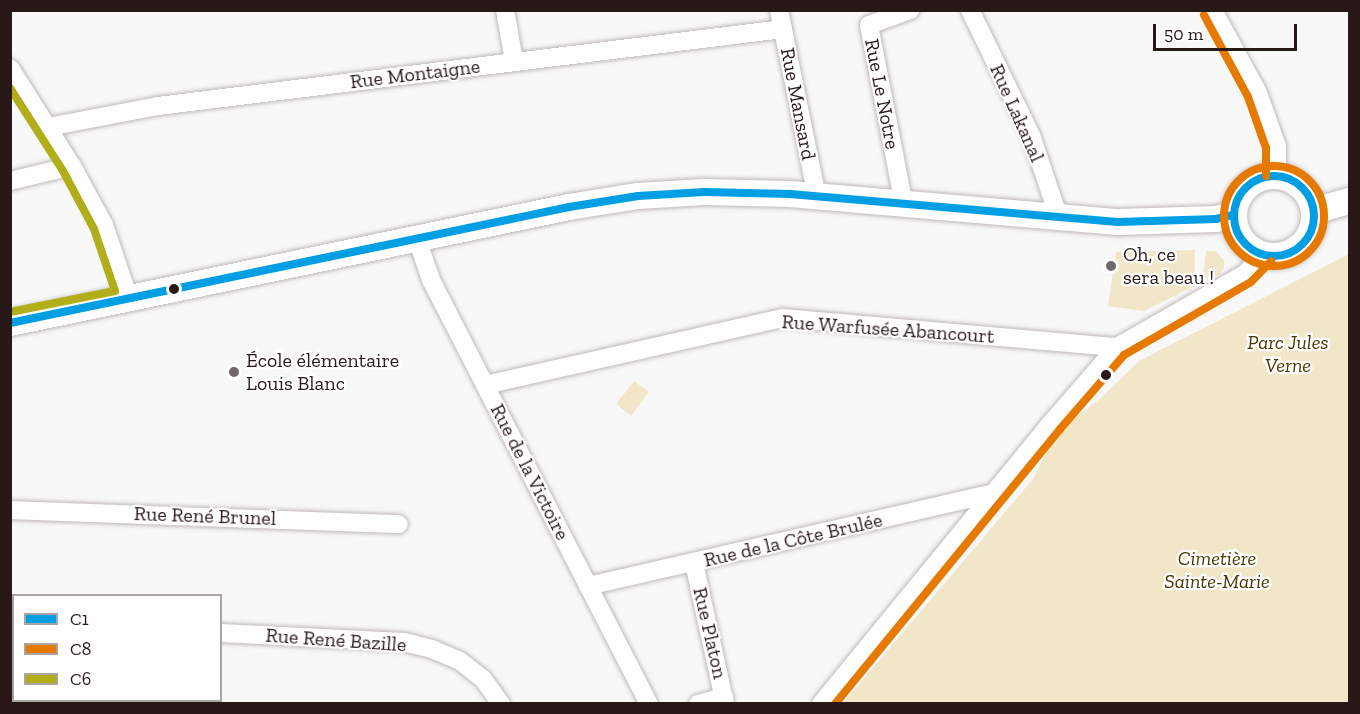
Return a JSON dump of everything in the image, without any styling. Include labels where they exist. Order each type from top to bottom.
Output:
[{"type":"street","points":[[505,10],[514,61]]},
{"type":"street","name":"Rue Mansard","points":[[779,10],[816,197]]},
{"type":"street","name":"Rue Le Notre","points":[[904,205],[868,25],[910,10]]},
{"type":"street","name":"Rue Lakanal","points":[[970,10],[1031,135],[1059,218]]},
{"type":"street","points":[[1213,10],[1258,93],[1277,146],[1277,176]]},
{"type":"street","name":"Rue Montaigne","points":[[48,127],[158,106],[783,29]]},
{"type":"street","points":[[10,68],[72,166],[104,225],[129,299]]},
{"type":"street","points":[[10,181],[72,166]]},
{"type":"street","points":[[1268,176],[1277,176],[1302,187],[1314,211],[1310,233],[1296,249],[1274,256],[1253,250],[1239,235],[1234,215],[1239,197],[1251,183],[1268,176]]},
{"type":"street","points":[[10,323],[569,207],[638,196],[704,192],[816,197],[1059,218],[1141,222],[1216,219],[1234,215]]},
{"type":"street","points":[[1314,211],[1350,201]]},
{"type":"street","name":"Rue de la Victoire","points":[[417,239],[431,279],[649,704]]},
{"type":"street","points":[[821,704],[997,492],[1052,422],[1117,347],[1246,273],[1263,254]]},
{"type":"street","name":"Rue Warfusée Abancourt","points":[[485,385],[783,318],[1117,347]]},
{"type":"street","name":"Rue de la Côte Brulée","points":[[588,586],[997,492]]},
{"type":"street","name":"Rue René Brunel","points":[[10,510],[399,524]]},
{"type":"street","name":"Rue Platon","points":[[694,563],[725,700]]},
{"type":"street","name":"Rue René Bazille","points":[[222,633],[404,642],[460,661],[483,679],[501,704]]},
{"type":"street","points":[[698,704],[725,700]]},
{"type":"green space","points":[[1195,250],[1194,286],[1144,311],[1108,306],[1116,252]]},
{"type":"green space","points":[[1206,251],[1216,251],[1224,261],[1224,268],[1219,275],[1203,278]]},
{"type":"green space","name":"Cimetière Sainte-Marie","points":[[1349,254],[1349,703],[843,703],[1033,479],[1057,431],[1101,398],[1139,361]]},
{"type":"green space","points":[[634,381],[649,392],[631,416],[616,404]]},
{"type":"transit line","name":"C8","points":[[1204,15],[1248,97],[1266,148],[1266,176]]},
{"type":"transit line","name":"C6","points":[[10,88],[63,171],[94,229],[115,291],[10,312]]},
{"type":"transit line","name":"C8","points":[[1274,166],[1293,170],[1310,180],[1320,197],[1324,216],[1320,235],[1310,252],[1293,262],[1274,266],[1255,262],[1238,252],[1228,235],[1224,216],[1228,197],[1238,180],[1255,170],[1274,166]]},
{"type":"transit line","name":"C1","points":[[1274,176],[1289,179],[1302,188],[1311,201],[1314,216],[1311,231],[1302,244],[1289,253],[1274,256],[1259,253],[1246,244],[1237,231],[1234,216],[1237,201],[1246,188],[1259,179],[1274,176]]},
{"type":"transit line","name":"C1","points":[[10,323],[569,207],[638,196],[704,192],[790,194],[1118,222],[1216,219],[1234,215]]},
{"type":"transit line","name":"C8","points":[[835,704],[1060,429],[1124,355],[1251,282],[1271,261]]},
{"type":"place","name":"Oh, ce sera beau !","points":[[1111,266]]},
{"type":"place","name":"École élémentaire Louis Blanc","points":[[234,372]]},
{"type":"park label","name":"Parc Jules Verne","points":[[1288,354]]}]
